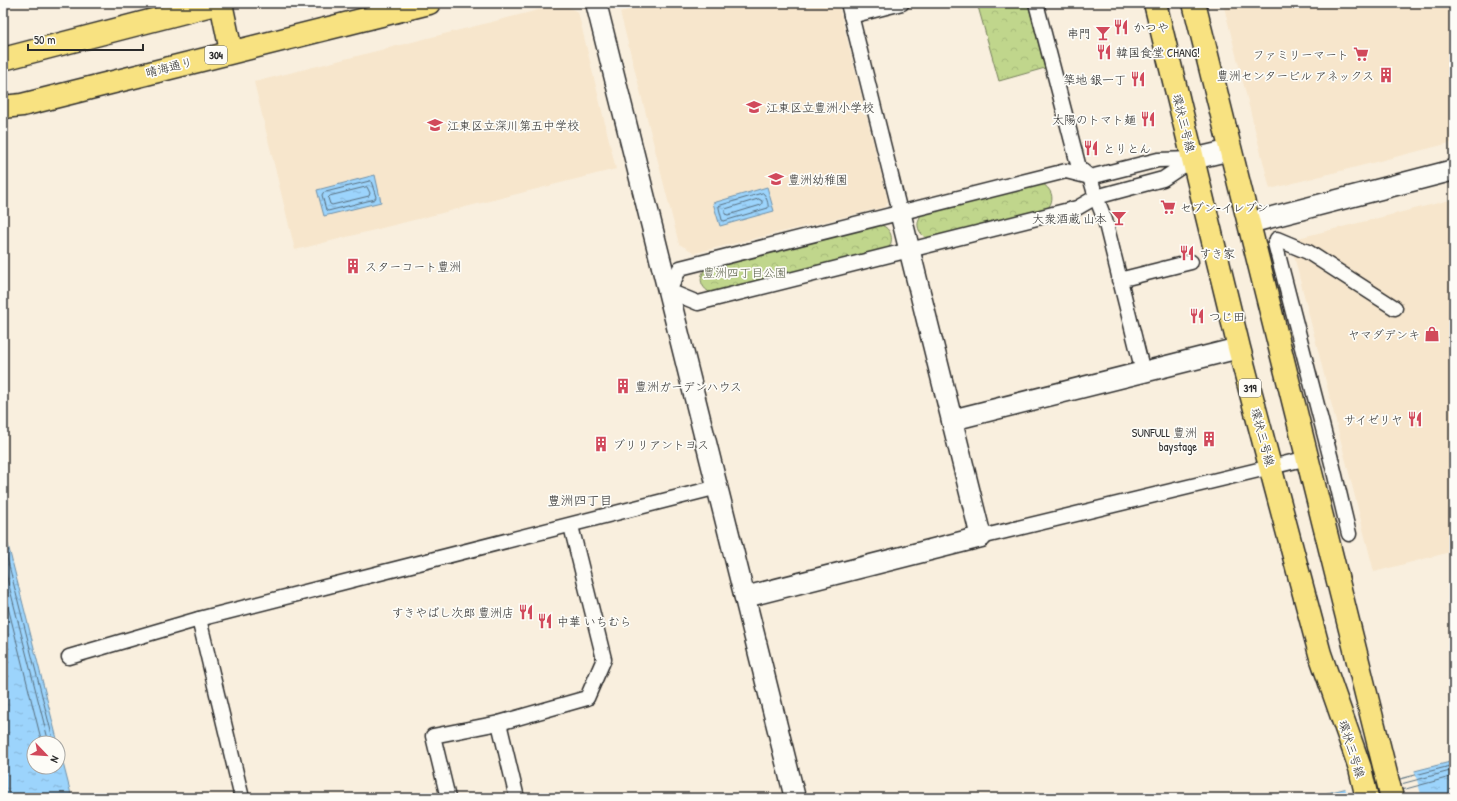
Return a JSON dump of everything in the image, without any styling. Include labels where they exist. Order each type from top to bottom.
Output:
[{"type":"main road","points":[[3,59],[220,3],[231,52]]},
{"type":"main road","name":"晴海通り","points":[[3,107],[22,104],[231,52],[403,6],[428,3]]},
{"type":"main road","name":"環状三号線","points":[[1155,3],[1239,348],[1270,467],[1320,654],[1360,768],[1367,798]]},
{"type":"main road","name":"環状三号線","points":[[1194,3],[1392,798]]},
{"type":"street","points":[[596,3],[796,798]]},
{"type":"street","points":[[902,3],[850,9],[981,536]]},
{"type":"street","points":[[1036,3],[1078,168],[1090,177],[1105,220],[1143,372]]},
{"type":"street","points":[[669,291],[680,268],[900,212],[1066,171],[1090,177],[1158,160],[1193,159],[1231,150]]},
{"type":"street","points":[[669,291],[698,303],[910,251],[1077,208],[1096,197],[1163,179],[1193,159]]},
{"type":"street","points":[[1249,223],[1454,170]]},
{"type":"street","points":[[1349,534],[1276,241],[1308,252],[1395,308]]},
{"type":"street","points":[[1119,280],[1191,262]]},
{"type":"street","points":[[952,420],[1239,348]]},
{"type":"street","points":[[745,597],[981,536],[1308,458]]},
{"type":"street","points":[[69,657],[199,619],[571,526],[718,487]]},
{"type":"street","points":[[448,798],[433,736],[499,723],[587,698],[604,659],[571,526]]},
{"type":"street","points":[[199,619],[242,798]]},
{"type":"street","points":[[499,723],[517,798]]},
{"type":"shaded area","name":"江東区立豊洲小学校","points":[[658,3],[838,3],[888,201],[885,207],[695,253],[679,244],[620,12]]},
{"type":"shaded area","points":[[1223,3],[1454,3],[1454,142],[1270,189]]},
{"type":"shaded area","name":"江東区立深川第五中学校","points":[[562,4],[578,12],[616,169],[295,250],[254,82]]},
{"type":"shaded area","points":[[1454,199],[1454,551],[1374,572],[1290,240]]},
{"type":"green space","points":[[977,3],[1028,3],[1045,68],[999,81]]},
{"type":"green space","points":[[1043,184],[1049,189],[1052,195],[1048,208],[928,239],[918,228],[918,222],[921,215]]},
{"type":"green space","name":"豊洲四丁目公園","points":[[878,224],[889,231],[891,241],[888,249],[711,293],[704,288],[701,281],[701,277],[708,266]]},
{"type":"water","points":[[375,175],[381,202],[324,216],[317,190]]},
{"type":"water","points":[[767,187],[774,211],[720,226],[713,203]]},
{"type":"water","points":[[3,525],[56,735],[26,735],[26,775],[66,775],[72,798],[3,798]]},
{"type":"water","points":[[1454,761],[1454,798],[1308,798]]},
{"type":"pier","points":[[1414,769],[1422,798],[1348,798],[1345,787]]},
{"type":"place","name":"かつや","points":[[1121,27]]},
{"type":"place","name":"串門","points":[[1103,33]]},
{"type":"place","name":"韓国食堂 CHANG!","points":[[1104,52]]},
{"type":"place","name":"ファミリーマート","points":[[1361,54]]},
{"type":"place","name":"豊洲センタービル アネックス","points":[[1386,75]]},
{"type":"place","name":"築地 銀一丁","points":[[1138,79]]},
{"type":"place","name":"江東区立豊洲小学校","points":[[754,107]]},
{"type":"place","name":"太陽のトマト麺","points":[[1148,119]]},
{"type":"place","name":"江東区立深川第五中学校","points":[[435,125]]},
{"type":"place","name":"とりとん","points":[[1091,148]]},
{"type":"place","name":"豊洲幼稚園","points":[[776,179]]},
{"type":"place","name":"セブン-イレブン","points":[[1168,207]]},
{"type":"place","name":"大衆酒蔵 山本","points":[[1119,218]]},
{"type":"place","name":"すき家","points":[[1187,253]]},
{"type":"place","name":"スターコート豊洲","points":[[353,266]]},
{"type":"place","name":"つじ田","points":[[1197,316]]},
{"type":"place","name":"ヤマダデンキ","points":[[1432,334]]},
{"type":"place","name":"豊洲ガーデンハウス","points":[[623,386]]},
{"type":"place","name":"サイゼリヤ","points":[[1415,419]]},
{"type":"place","name":"SUNFULL 豊洲 baystage","points":[[1209,439]]},
{"type":"place","name":"ブリリアントヨス","points":[[601,444]]},
{"type":"place","name":"すきやばし次郎 豊洲店","points":[[526,612]]},
{"type":"place","name":"中華 いちむら","points":[[545,621]]},
{"type":"district","name":"豊洲四丁目","points":[[580,500]]}]
